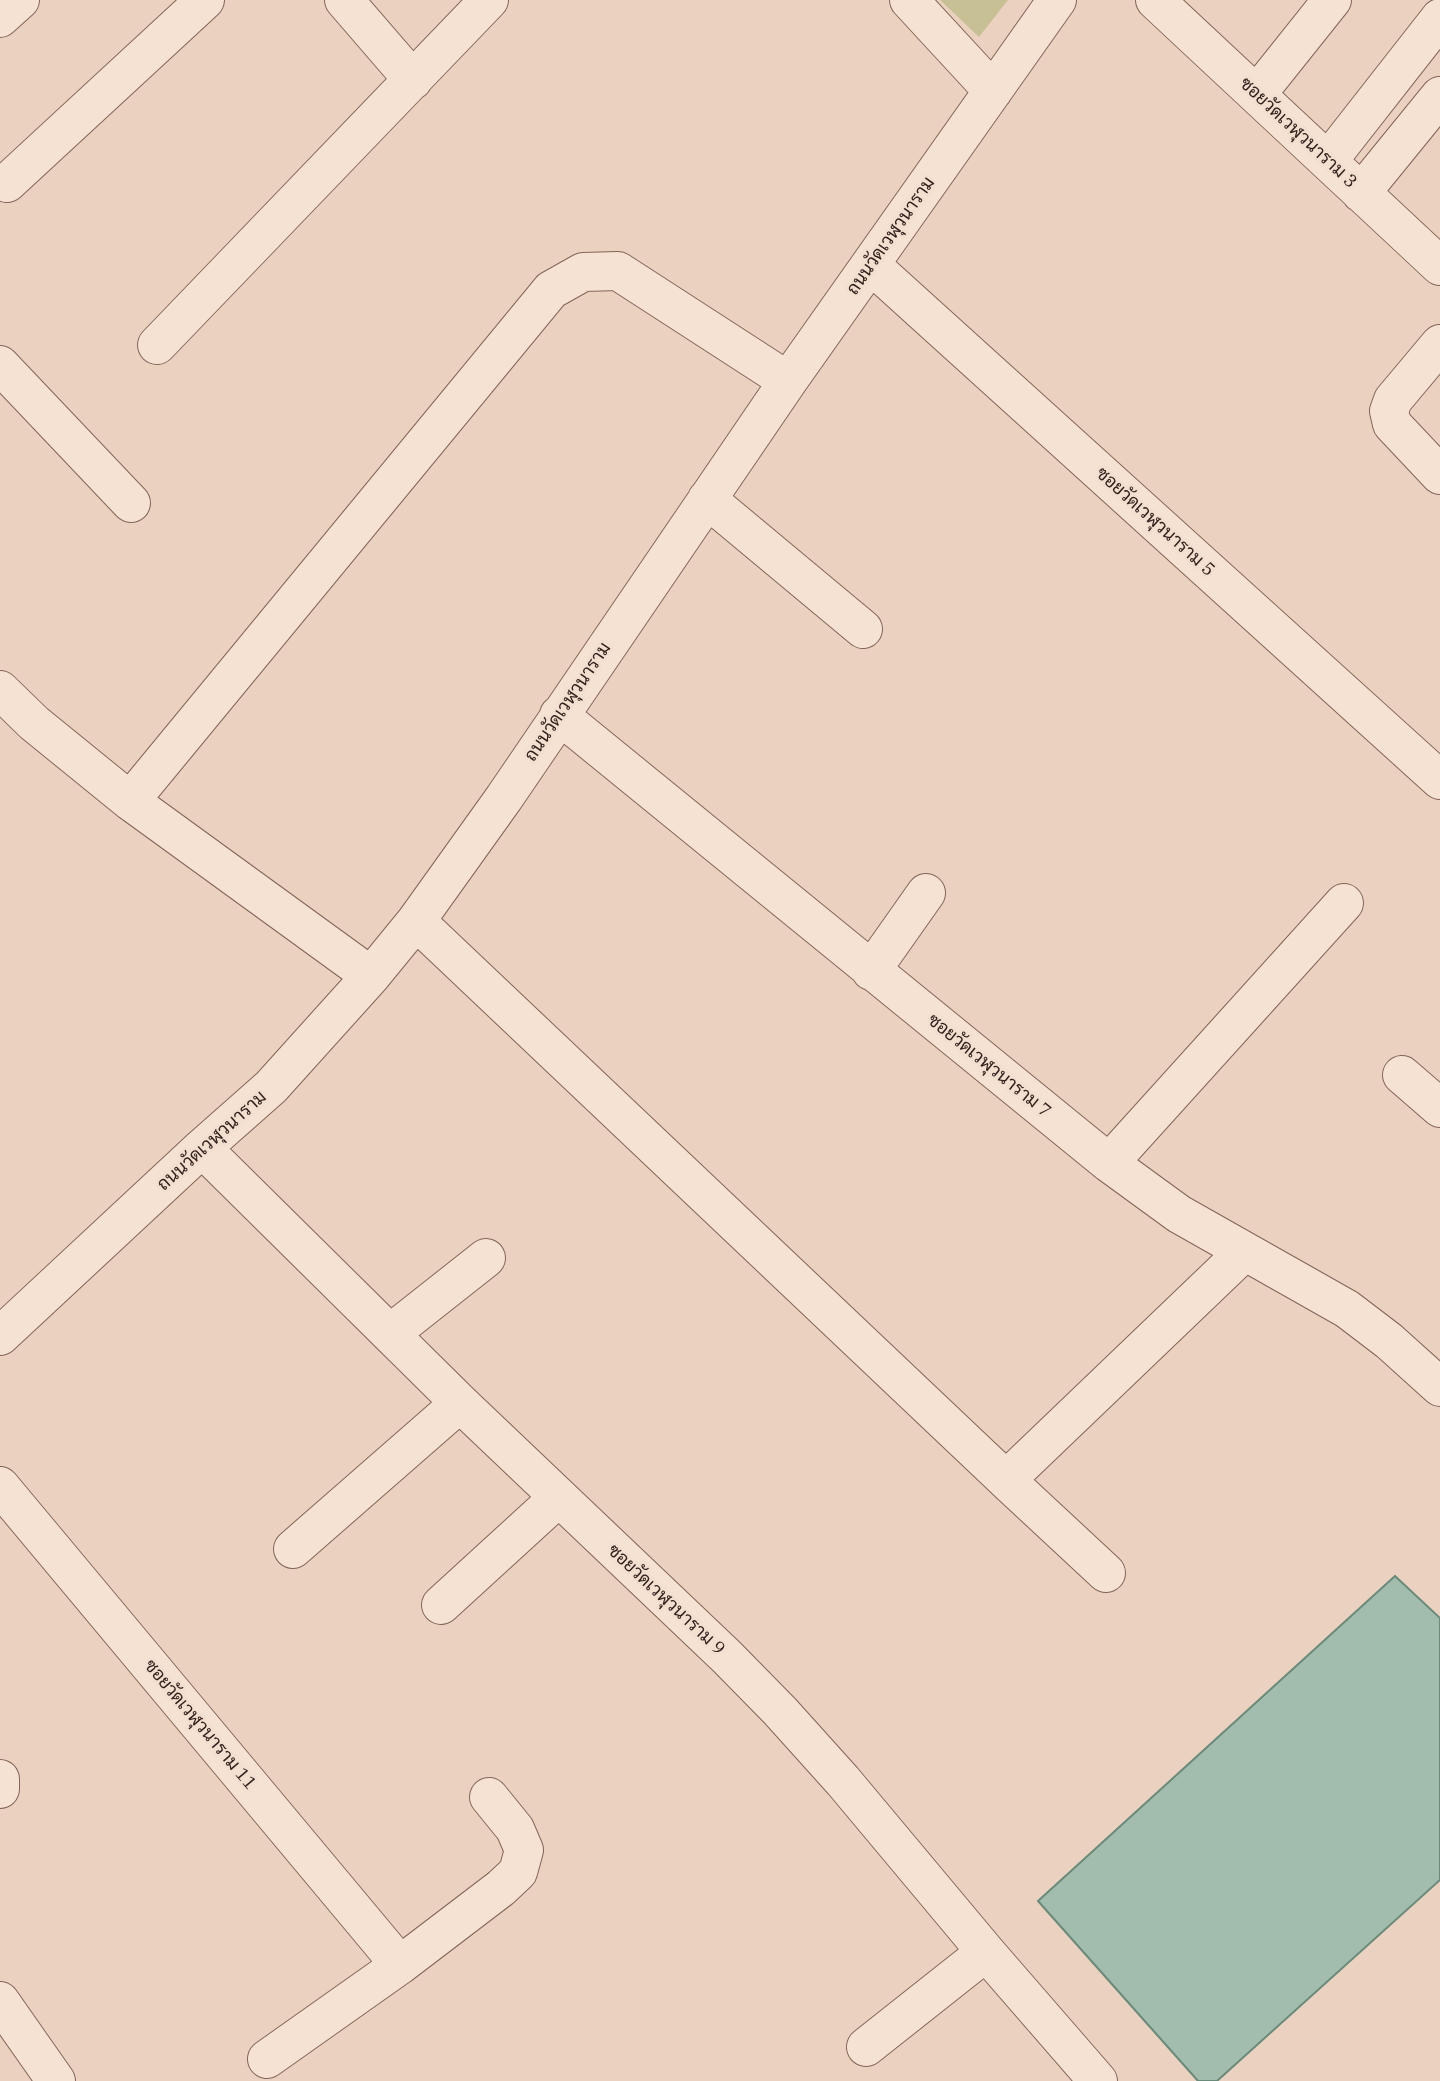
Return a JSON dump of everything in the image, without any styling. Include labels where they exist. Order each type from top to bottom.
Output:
[{"type":"street","points":[[0,18],[20,0]]},
{"type":"street","points":[[7,183],[205,0]]},
{"type":"street","points":[[344,0],[413,80]]},
{"type":"street","points":[[157,345],[489,0]]},
{"type":"street","points":[[909,0],[993,91]]},
{"type":"street","name":"ถนนวัดเวฬุวนาราม","points":[[6,1317],[271,1087],[371,976],[416,921],[504,799],[788,381],[1057,0]]},
{"type":"street","name":"ซอยวัดเวฬุวนาราม 3","points":[[1155,0],[1440,266]]},
{"type":"street","points":[[1257,94],[1332,0]]},
{"type":"street","points":[[1328,161],[1440,18]]},
{"type":"street","points":[[1361,192],[1440,96]]},
{"type":"street","name":"ซอยวัดเวฬุวนาราม 5","points":[[871,265],[1440,779]]},
{"type":"street","points":[[130,801],[551,290],[583,272],[618,271],[788,381]]},
{"type":"street","points":[[1440,344],[1393,400],[1389,411],[1392,424],[1440,475]]},
{"type":"street","points":[[0,365],[131,503]]},
{"type":"street","points":[[707,499],[863,629]]},
{"type":"street","points":[[0,690],[34,723],[130,801],[371,976]]},
{"type":"street","name":"ซอยวัดเวฬุวนาราม 7","points":[[559,715],[1109,1163],[1179,1213],[1348,1309],[1389,1341],[1440,1387]]},
{"type":"street","points":[[871,971],[926,893]]},
{"type":"street","points":[[1109,1163],[1343,902]]},
{"type":"street","points":[[416,921],[1105,1573]]},
{"type":"street","points":[[1402,1074],[1440,1108]]},
{"type":"street","name":"ซอยวัดเวฬุวนาราม 9","points":[[202,1148],[460,1404],[727,1657],[780,1711],[843,1781],[1098,2081]]},
{"type":"street","points":[[1006,1480],[1244,1252]]},
{"type":"street","points":[[391,1333],[486,1258]]},
{"type":"street","points":[[293,1549],[460,1404]]},
{"type":"street","name":"ซอยวัดเวฬุวนาราม 11","points":[[0,1486],[400,1965]]},
{"type":"street","points":[[441,1605],[558,1498]]},
{"type":"street","points":[[0,1779],[0,1789]]},
{"type":"street","points":[[267,2059],[474,1910],[518,1872],[524,1850],[515,1829],[489,1797]]},
{"type":"street","points":[[866,2047],[986,1952]]},
{"type":"street","points":[[4,2014],[56,2081]]},
{"type":"shaded area","points":[[940,0],[1008,0],[979,37]]},
{"type":"shaded area","points":[[1395,1576],[1440,1618],[1440,1880],[1217,2081],[1198,2081],[1038,1901]]}]
